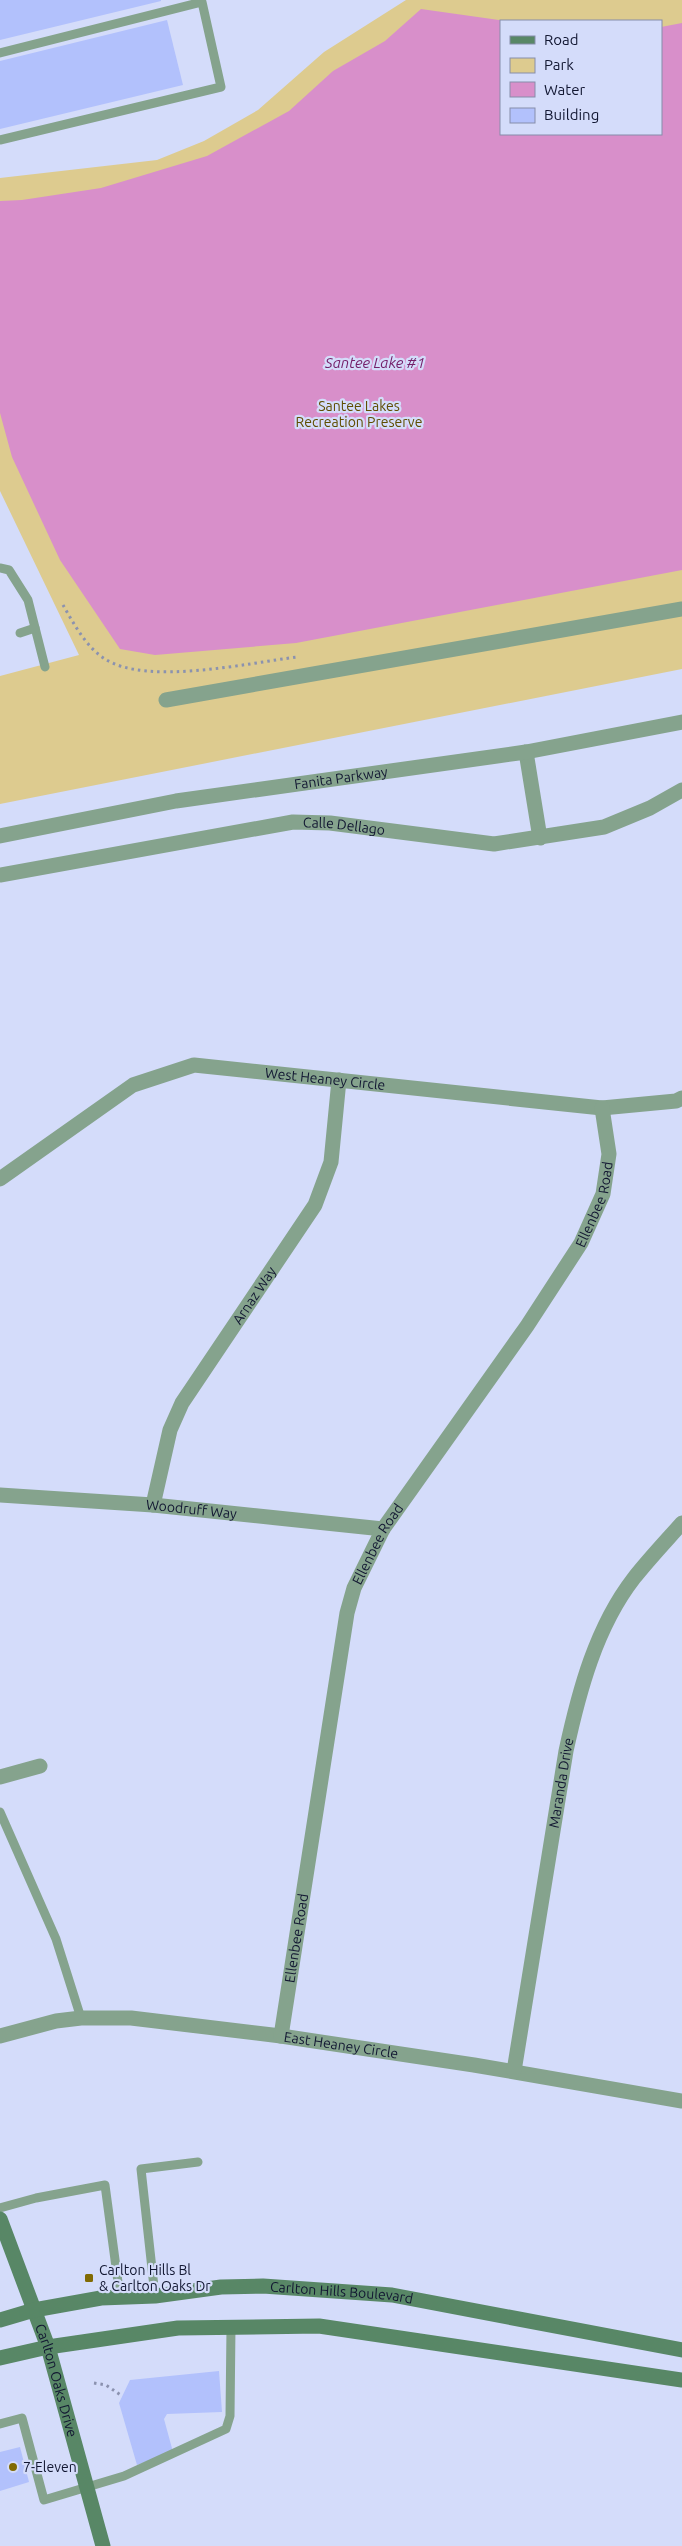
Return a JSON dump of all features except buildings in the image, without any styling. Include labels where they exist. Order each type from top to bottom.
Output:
[{"type":"main road","name":"Carlton Oaks Drive","points":[[0,2219],[48,2347],[103,2546]]},
{"type":"main road","name":"Carlton Hills Boulevard","points":[[0,2320],[34,2310],[120,2297],[155,2296],[199,2288],[264,2286],[392,2295],[682,2350]]},
{"type":"main road","points":[[0,2358],[48,2347],[178,2328],[319,2326],[682,2380]]},
{"type":"street","points":[[166,700],[682,609]]},
{"type":"street","name":"Fanita Parkway","points":[[0,836],[176,800],[526,752],[682,722]]},
{"type":"street","points":[[526,752],[540,838]]},
{"type":"street","name":"Calle Dellago","points":[[0,875],[293,822],[330,823],[494,844],[604,828],[650,808],[682,790]]},
{"type":"street","name":"West Heaney Circle","points":[[0,1179],[132,1085],[194,1065],[602,1108],[676,1101],[682,1098]]},
{"type":"street","name":"Arnaz Way","points":[[154,1505],[170,1430],[182,1403],[315,1205],[331,1162],[339,1080]]},
{"type":"street","name":"Ellenbee Road","points":[[281,2036],[347,1613],[358,1579],[383,1529],[527,1326],[581,1243],[603,1194],[609,1154],[602,1108]]},
{"type":"street","name":"Woodruff Way","points":[[0,1495],[154,1505],[383,1529]]},
{"type":"street","name":"Maranda Drive","points":[[514,2071],[566,1751],[578,1698],[595,1651],[619,1602],[634,1579],[682,1523]]},
{"type":"street","points":[[0,1777],[40,1766]]},
{"type":"street","name":"East Heaney Circle","points":[[0,2036],[32,2026],[81,2018],[131,2018],[281,2036],[514,2071],[682,2101]]},
{"type":"lane","points":[[0,52],[202,2],[221,87],[0,140]]},
{"type":"lane","points":[[0,568],[9,570],[28,600],[46,667]]},
{"type":"lane","points":[[20,633],[35,628]]},
{"type":"lane","points":[[0,1812],[56,1939],[79,2004],[81,2018]]},
{"type":"lane","points":[[155,2296],[141,2169],[198,2162]]},
{"type":"lane","points":[[0,2208],[36,2198],[105,2185],[120,2297]]},
{"type":"lane","points":[[0,2424],[22,2418],[44,2500],[87,2489],[132,2472],[226,2428],[230,2416],[231,2327]]},
{"type":"path","points":[[64,605],[82,636],[103,658],[119,667],[135,670],[210,670],[304,657]]},
{"type":"path","points":[[94,2383],[106,2385],[122,2396]]},
{"type":"green space","name":"Santee Lake #1","points":[[406,0],[682,0],[682,669],[0,804],[0,676],[79,655],[0,491],[0,178],[157,160],[204,141],[258,110],[324,52]]},
{"type":"water","name":"Santee Lake #1","points":[[421,9],[500,20],[500,135],[662,135],[662,27],[682,23],[682,570],[296,643],[155,655],[120,649],[60,560],[12,457],[0,413],[0,201],[22,200],[101,188],[207,156],[289,111],[333,71],[385,41]]},
{"type":"place","name":"Carlton Hills Bl & Carlton Oaks Dr","points":[[89,2278]]},
{"type":"place","name":"7-Eleven","points":[[13,2467]]},
{"type":"park label","name":"Santee Lakes Recreation Preserve","points":[[359,414]]}]
